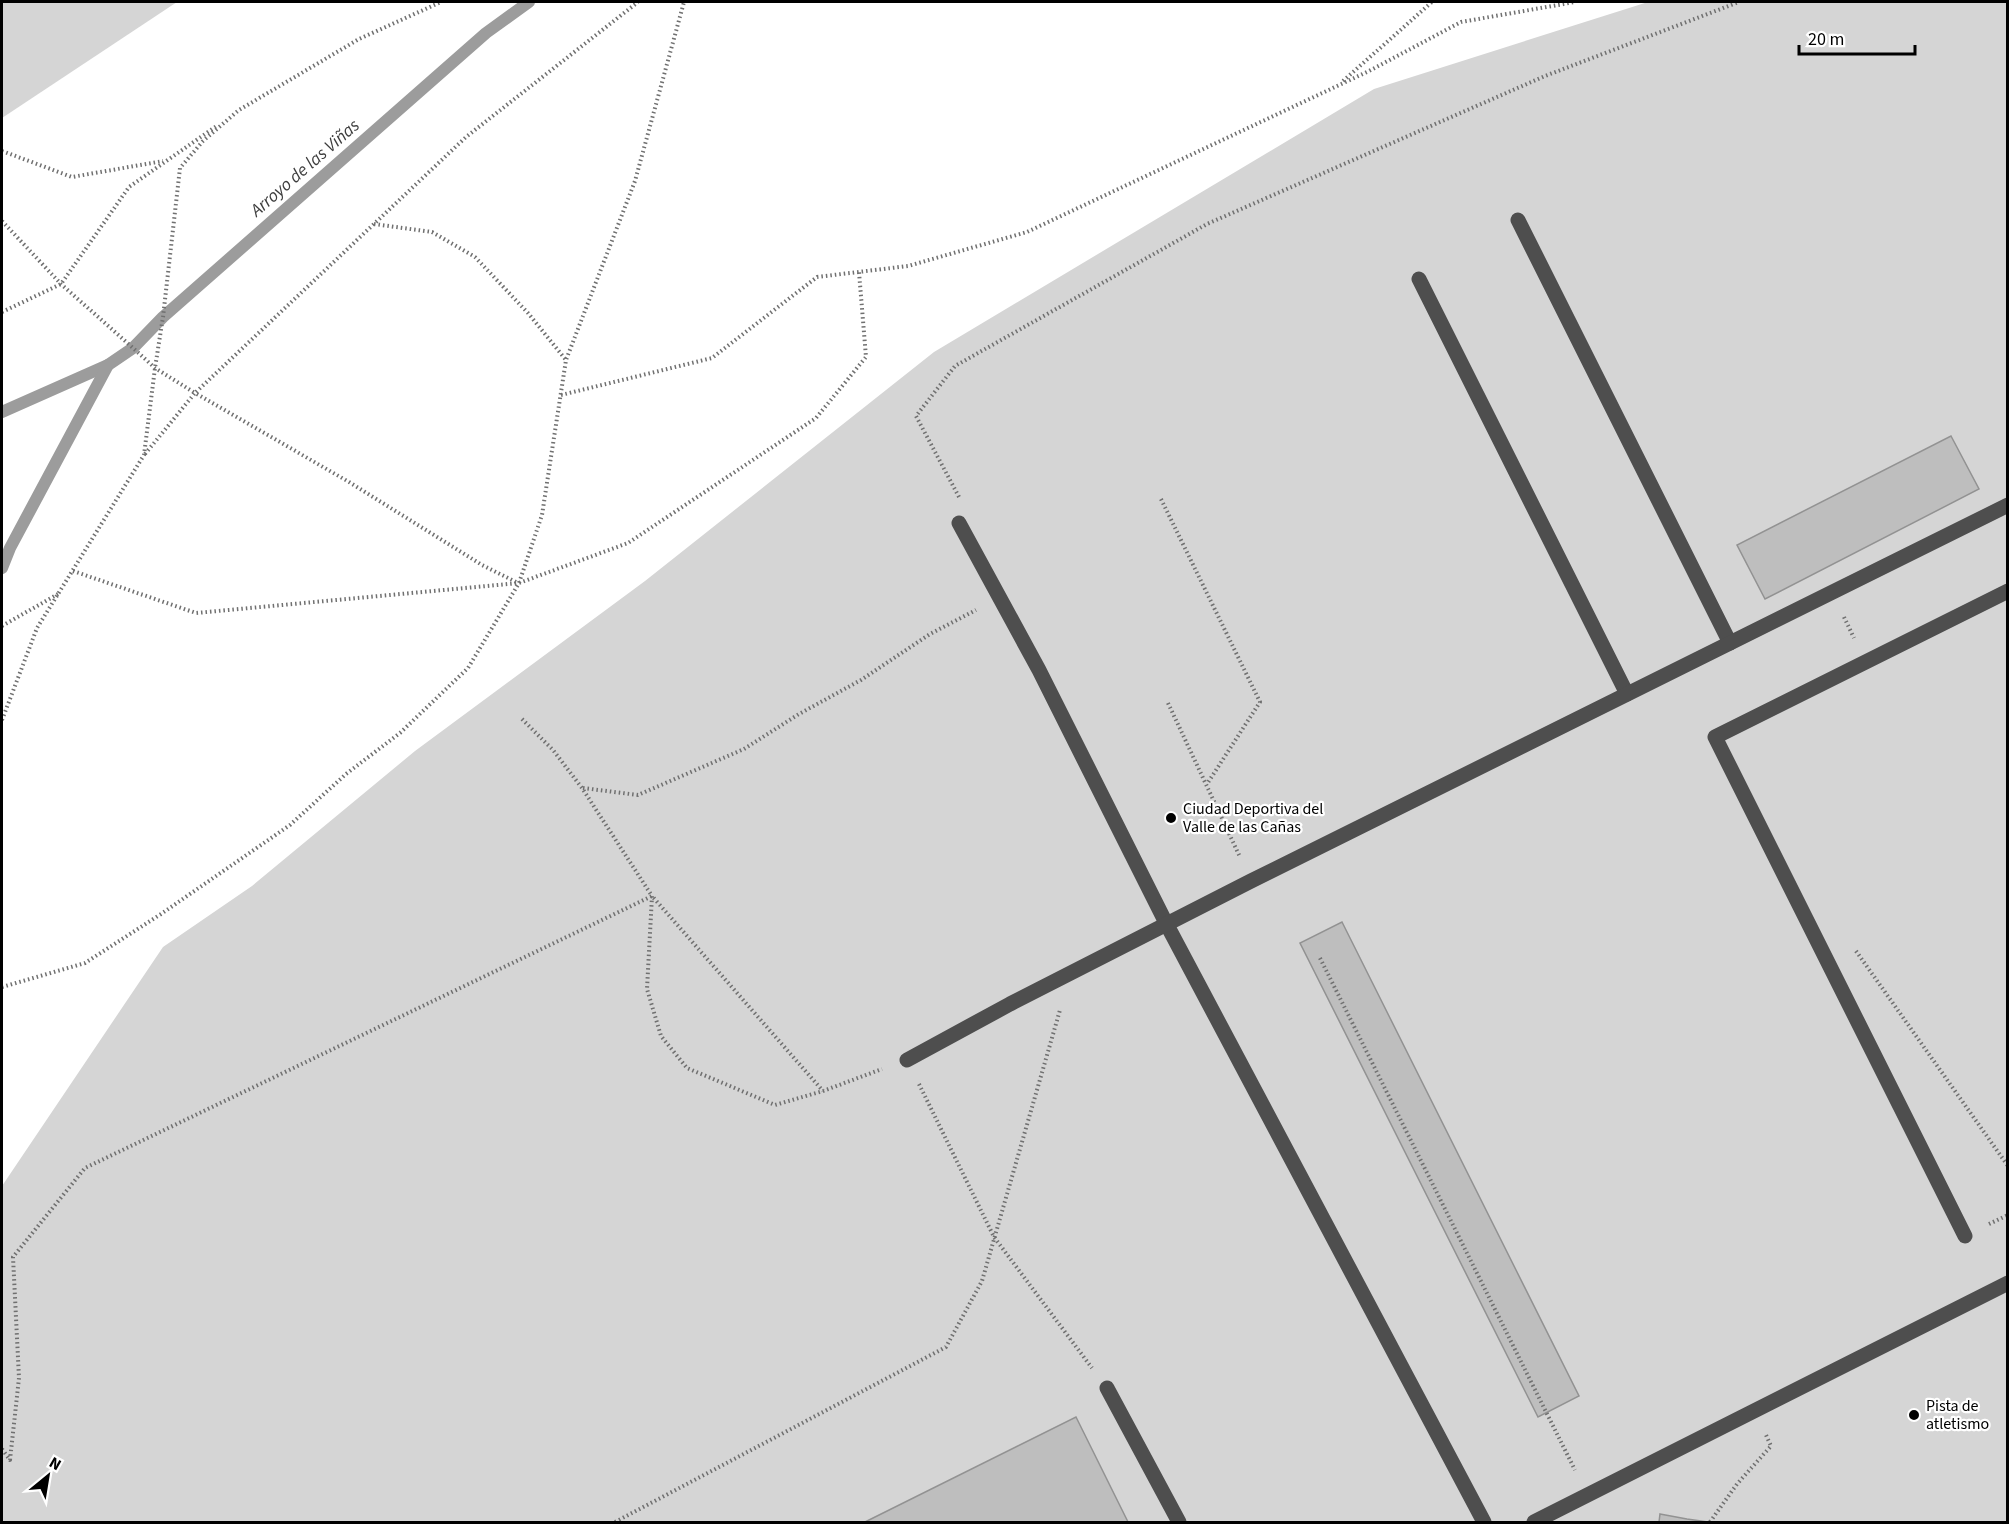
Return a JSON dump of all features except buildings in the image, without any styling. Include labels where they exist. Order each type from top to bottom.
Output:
[{"type":"street","points":[[1518,220],[1730,643]]},
{"type":"street","points":[[1419,279],[1627,694]]},
{"type":"street","points":[[907,1060],[1251,881],[2007,505]]},
{"type":"street","points":[[959,523],[1039,670],[1167,926],[1484,1522]]},
{"type":"street","points":[[1965,1236],[1715,737],[2007,591]]},
{"type":"street","points":[[1534,1522],[2007,1283]]},
{"type":"street","points":[[1107,1388],[1179,1522]]},
{"type":"path","points":[[2,312],[61,284],[129,187],[239,110],[358,39],[441,2]]},
{"type":"path","points":[[2,720],[37,628],[144,455],[195,393],[466,137],[638,2]]},
{"type":"path","points":[[2,987],[85,963],[161,914],[290,825],[346,774],[400,733],[468,668],[519,583],[542,515],[566,360],[635,181],[684,2]]},
{"type":"path","points":[[1341,84],[1358,66],[1432,2]]},
{"type":"path","points":[[561,395],[712,358],[817,277],[908,266],[1027,232],[1341,84],[1461,22],[1575,2]]},
{"type":"path","points":[[959,523],[962,503],[916,416],[955,366],[1207,224],[1545,76],[1739,2]]},
{"type":"path","points":[[144,455],[180,168],[203,141],[239,110]]},
{"type":"path","points":[[2,151],[72,177],[166,161]]},
{"type":"path","points":[[2,221],[61,284],[155,368],[349,482],[482,565],[519,583]]},
{"type":"path","points":[[374,224],[432,232],[475,257],[528,313],[566,360]]},
{"type":"path","points":[[73,572],[196,613],[519,583],[628,543],[816,418],[866,357],[859,272]]},
{"type":"path","points":[[1161,500],[1260,702],[1207,784]]},
{"type":"path","points":[[1832,592],[1865,662]]},
{"type":"path","points":[[2,626],[59,594]]},
{"type":"path","points":[[582,788],[638,795],[744,749],[799,714],[861,680],[930,634],[1000,598]]},
{"type":"path","points":[[1168,703],[1251,881]]},
{"type":"path","points":[[522,719],[553,750],[582,788],[652,896],[823,1091]]},
{"type":"path","points":[[652,896],[647,989],[661,1036],[687,1068],[775,1105],[823,1091],[907,1060],[994,1237],[1107,1388]]},
{"type":"path","points":[[2,1449],[10,1460],[19,1377],[14,1257],[85,1168],[652,896]]},
{"type":"path","points":[[1824,956],[1851,943],[2007,1166]]},
{"type":"path","points":[[1320,958],[1587,1495]]},
{"type":"path","points":[[615,1522],[946,1347],[982,1281],[1070,974]]},
{"type":"path","points":[[1710,1522],[1737,1484],[1771,1446],[1756,1410]]},
{"type":"shaded area","points":[[2,2],[177,2],[2,118]]},
{"type":"shaded area","name":"Ciudad Deportiva del Valle de las Cañas","points":[[1648,2],[2007,2],[2007,1522],[2,1522],[2,1186],[163,947],[252,886],[415,751],[645,581],[934,352],[1374,89]]},
{"type":"waterway","name":"Arroyo de las Viñas","points":[[2,568],[10,548],[108,365],[133,348],[163,317],[486,33],[529,2]]},
{"type":"waterway","name":"Arroyo de las Viñas","points":[[2,412],[108,365]]},
{"type":"place","name":"Ciudad Deportiva del Valle de las Cañas","points":[[1171,818]]},
{"type":"place","name":"Pista de atletismo","points":[[1914,1415]]}]
